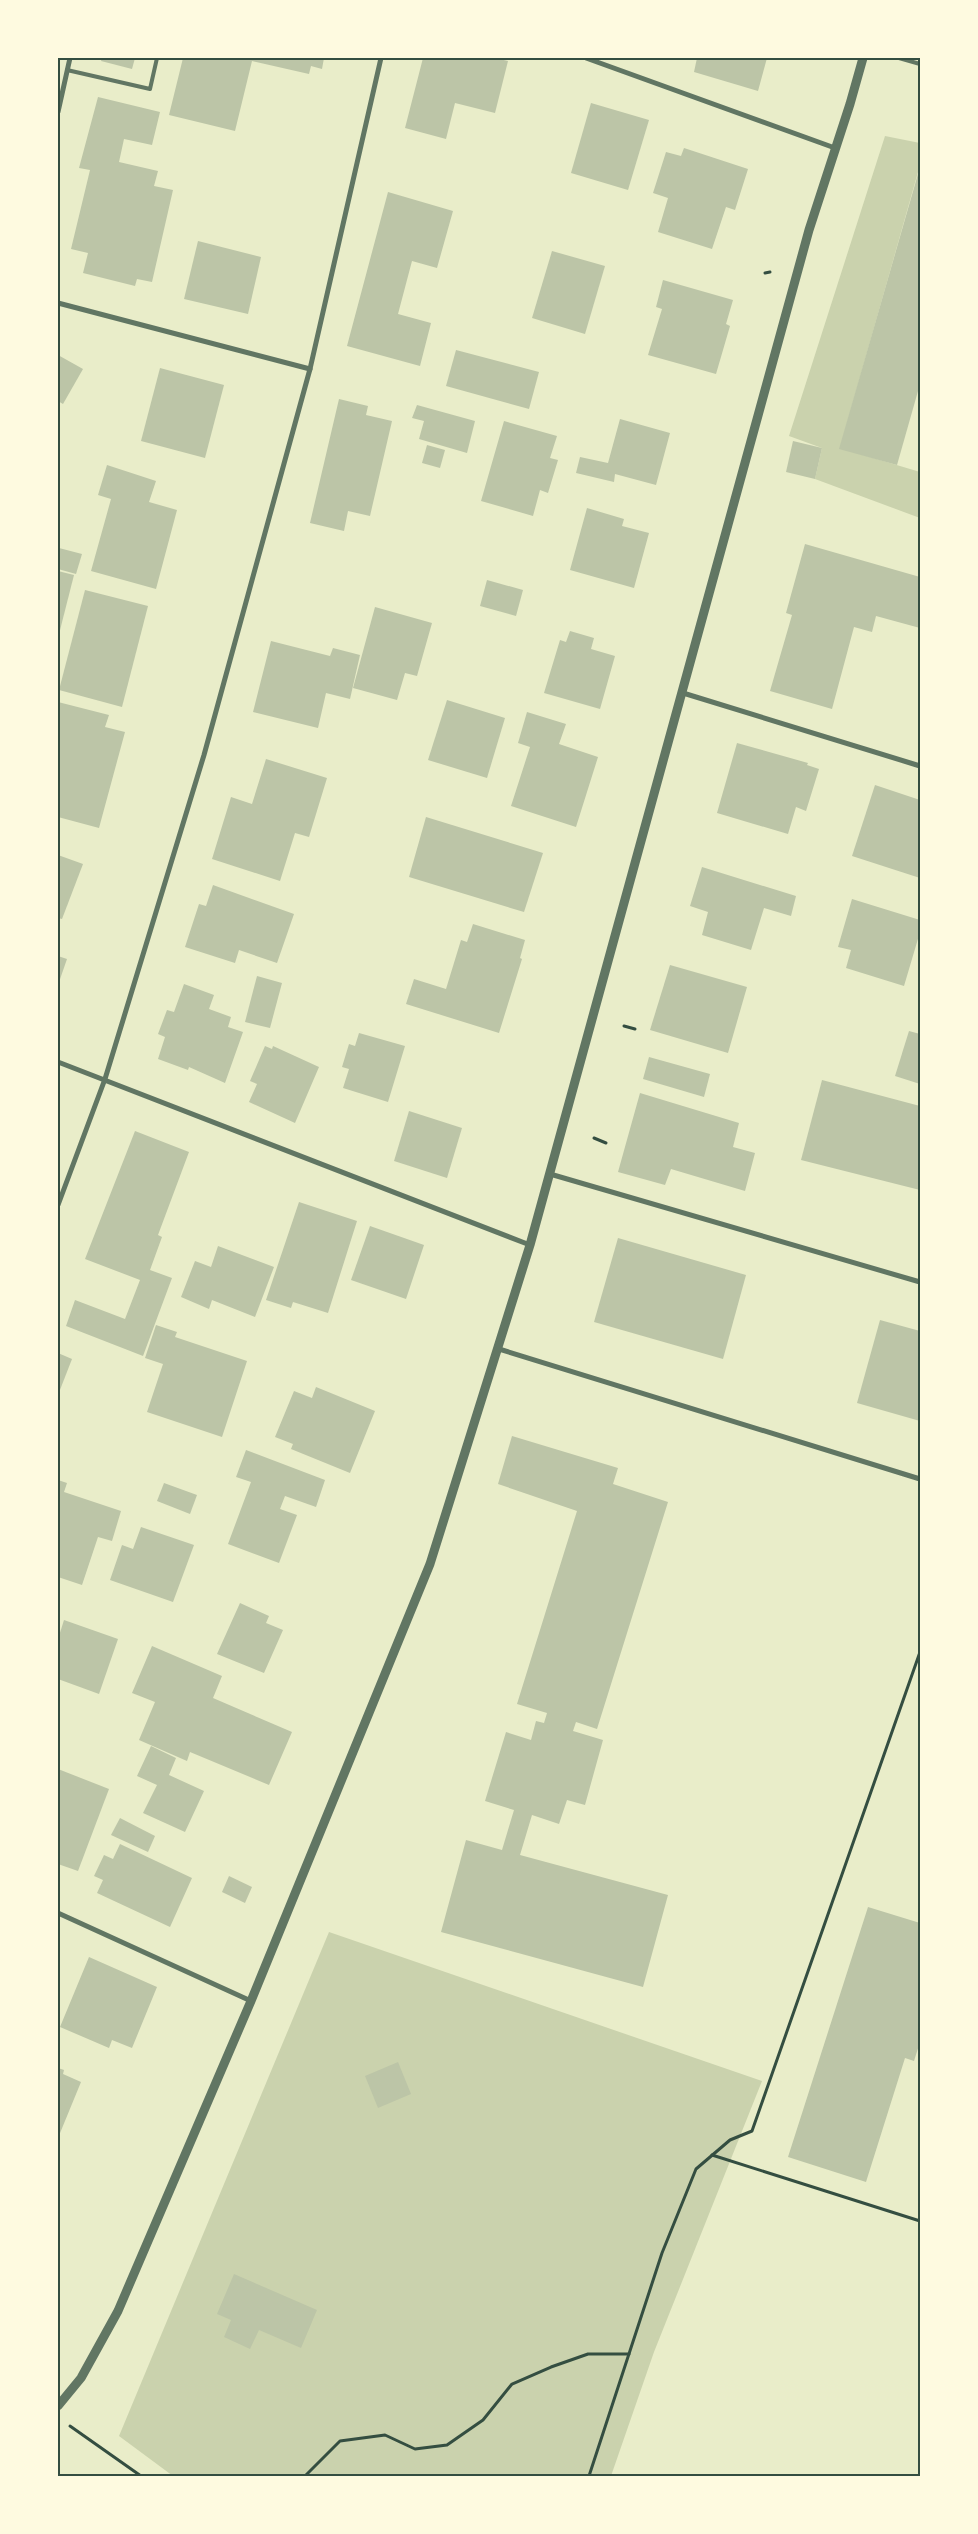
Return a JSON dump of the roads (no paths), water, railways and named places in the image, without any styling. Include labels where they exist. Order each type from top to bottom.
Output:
[{"type":"street","points":[[58,112],[70,58]]},
{"type":"street","points":[[58,1205],[105,1079],[204,755],[310,369],[381,58]]},
{"type":"street","points":[[586,58],[835,148]]},
{"type":"street","points":[[58,2406],[80,2378],[118,2311],[251,2001],[430,1564],[530,1246],[809,230],[863,58]]},
{"type":"street","points":[[58,303],[310,369]]},
{"type":"street","points":[[683,693],[920,766]]},
{"type":"street","points":[[58,1062],[530,1246]]},
{"type":"street","points":[[550,1174],[920,1282]]},
{"type":"street","points":[[499,1349],[920,1479]]},
{"type":"street","points":[[58,1913],[251,2001]]},
{"type":"lane","points":[[66,70],[150,88],[157,58]]},
{"type":"lane","points":[[902,58],[920,64]]}]
